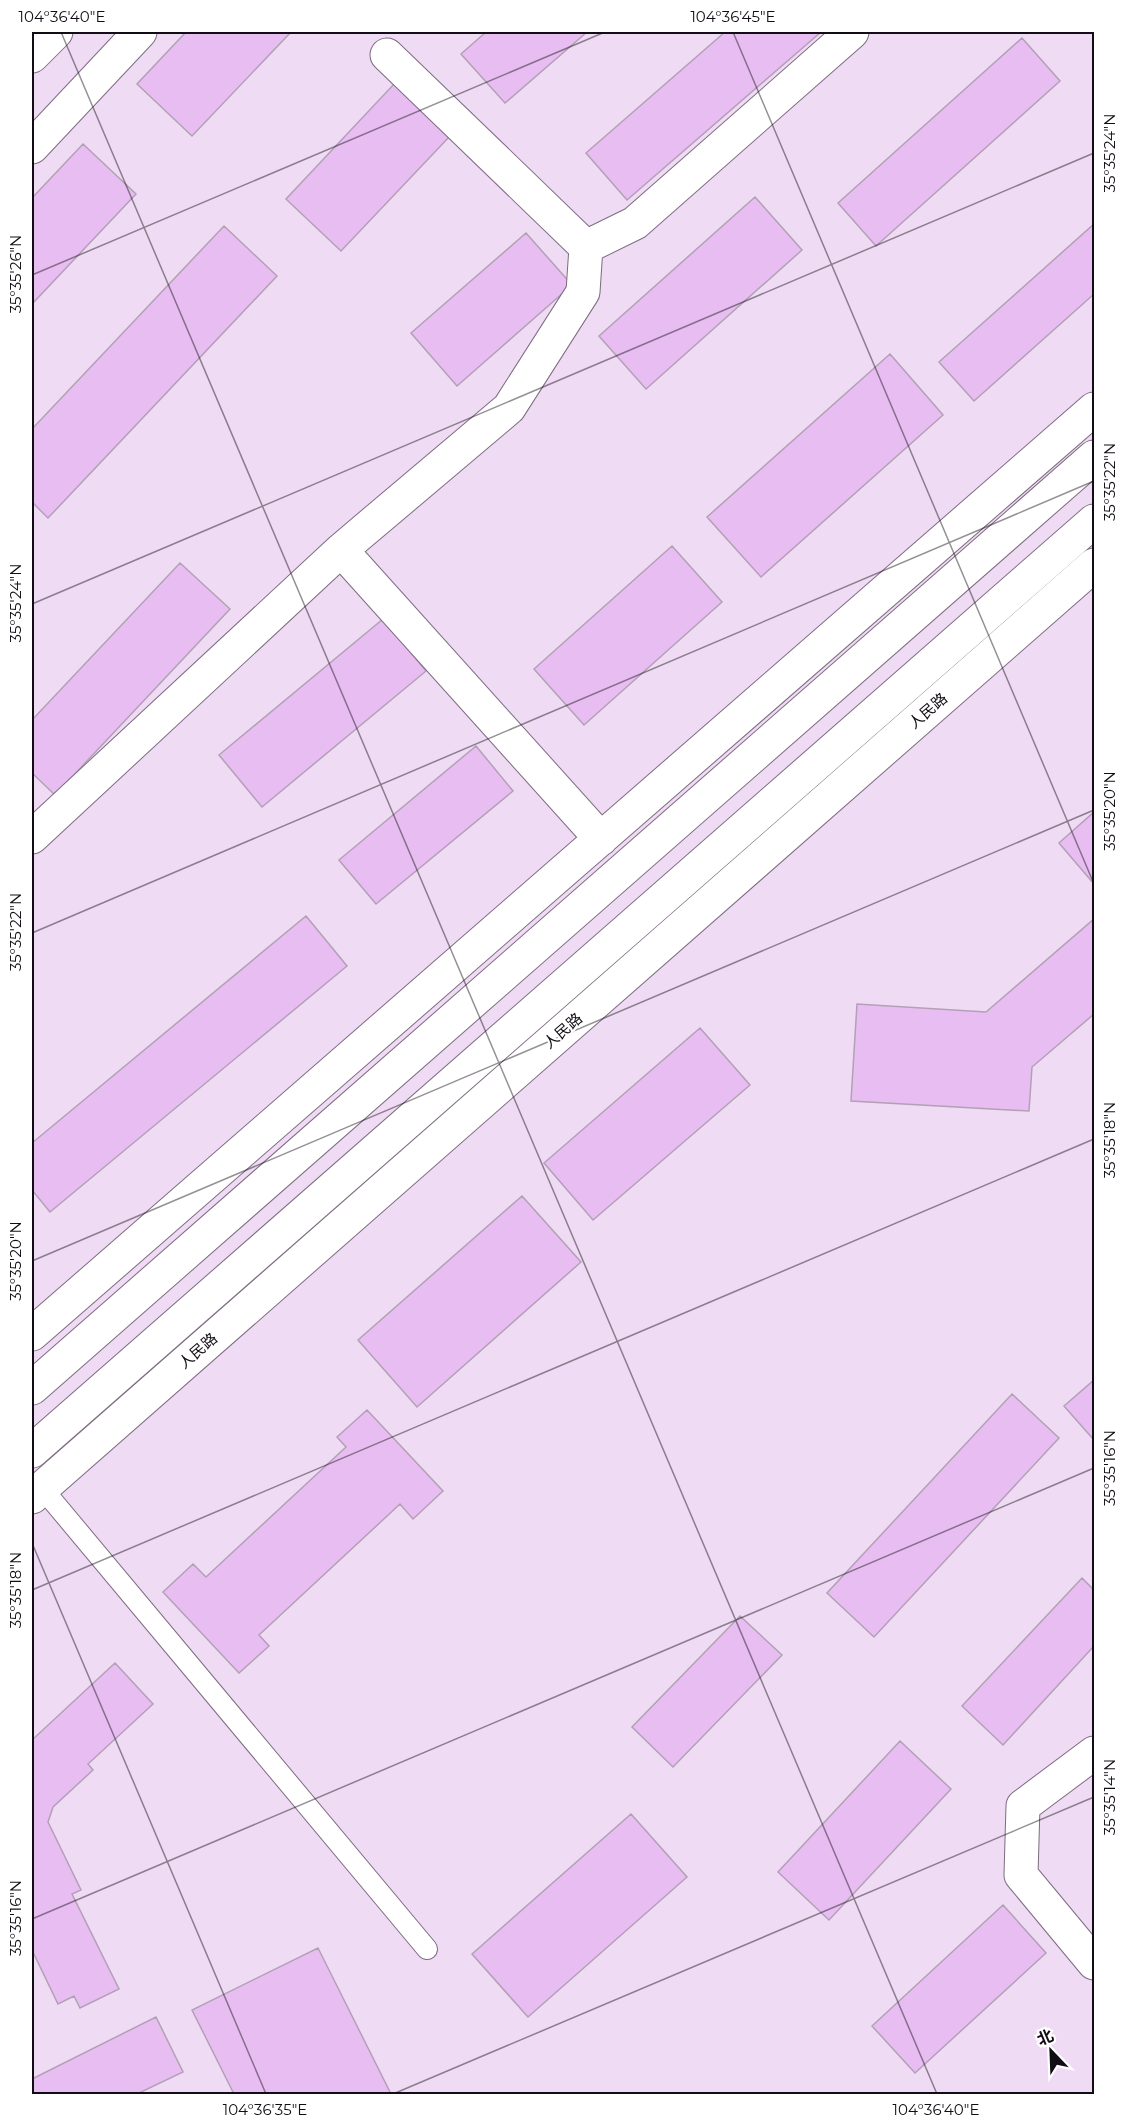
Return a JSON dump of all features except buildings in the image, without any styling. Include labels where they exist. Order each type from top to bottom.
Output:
[{"type":"street","points":[[32,56],[56,32]]},
{"type":"street","points":[[32,147],[140,32]]},
{"type":"street","points":[[586,247],[635,223],[852,32]]},
{"type":"street","points":[[32,837],[341,550],[509,408],[583,292],[586,247],[387,55]]},
{"type":"street","points":[[32,1334],[1095,409]]},
{"type":"street","points":[[32,1388],[1095,457]]},
{"type":"street","points":[[32,1450],[1095,521]]},
{"type":"street","points":[[341,550],[601,839]]},
{"type":"street","name":"人民路","points":[[37,1492],[1095,565]]},
{"type":"street","points":[[1095,1753],[1023,1806],[1021,1875],[1095,1963]]},
{"type":"lane","points":[[37,1492],[427,1949]]}]
